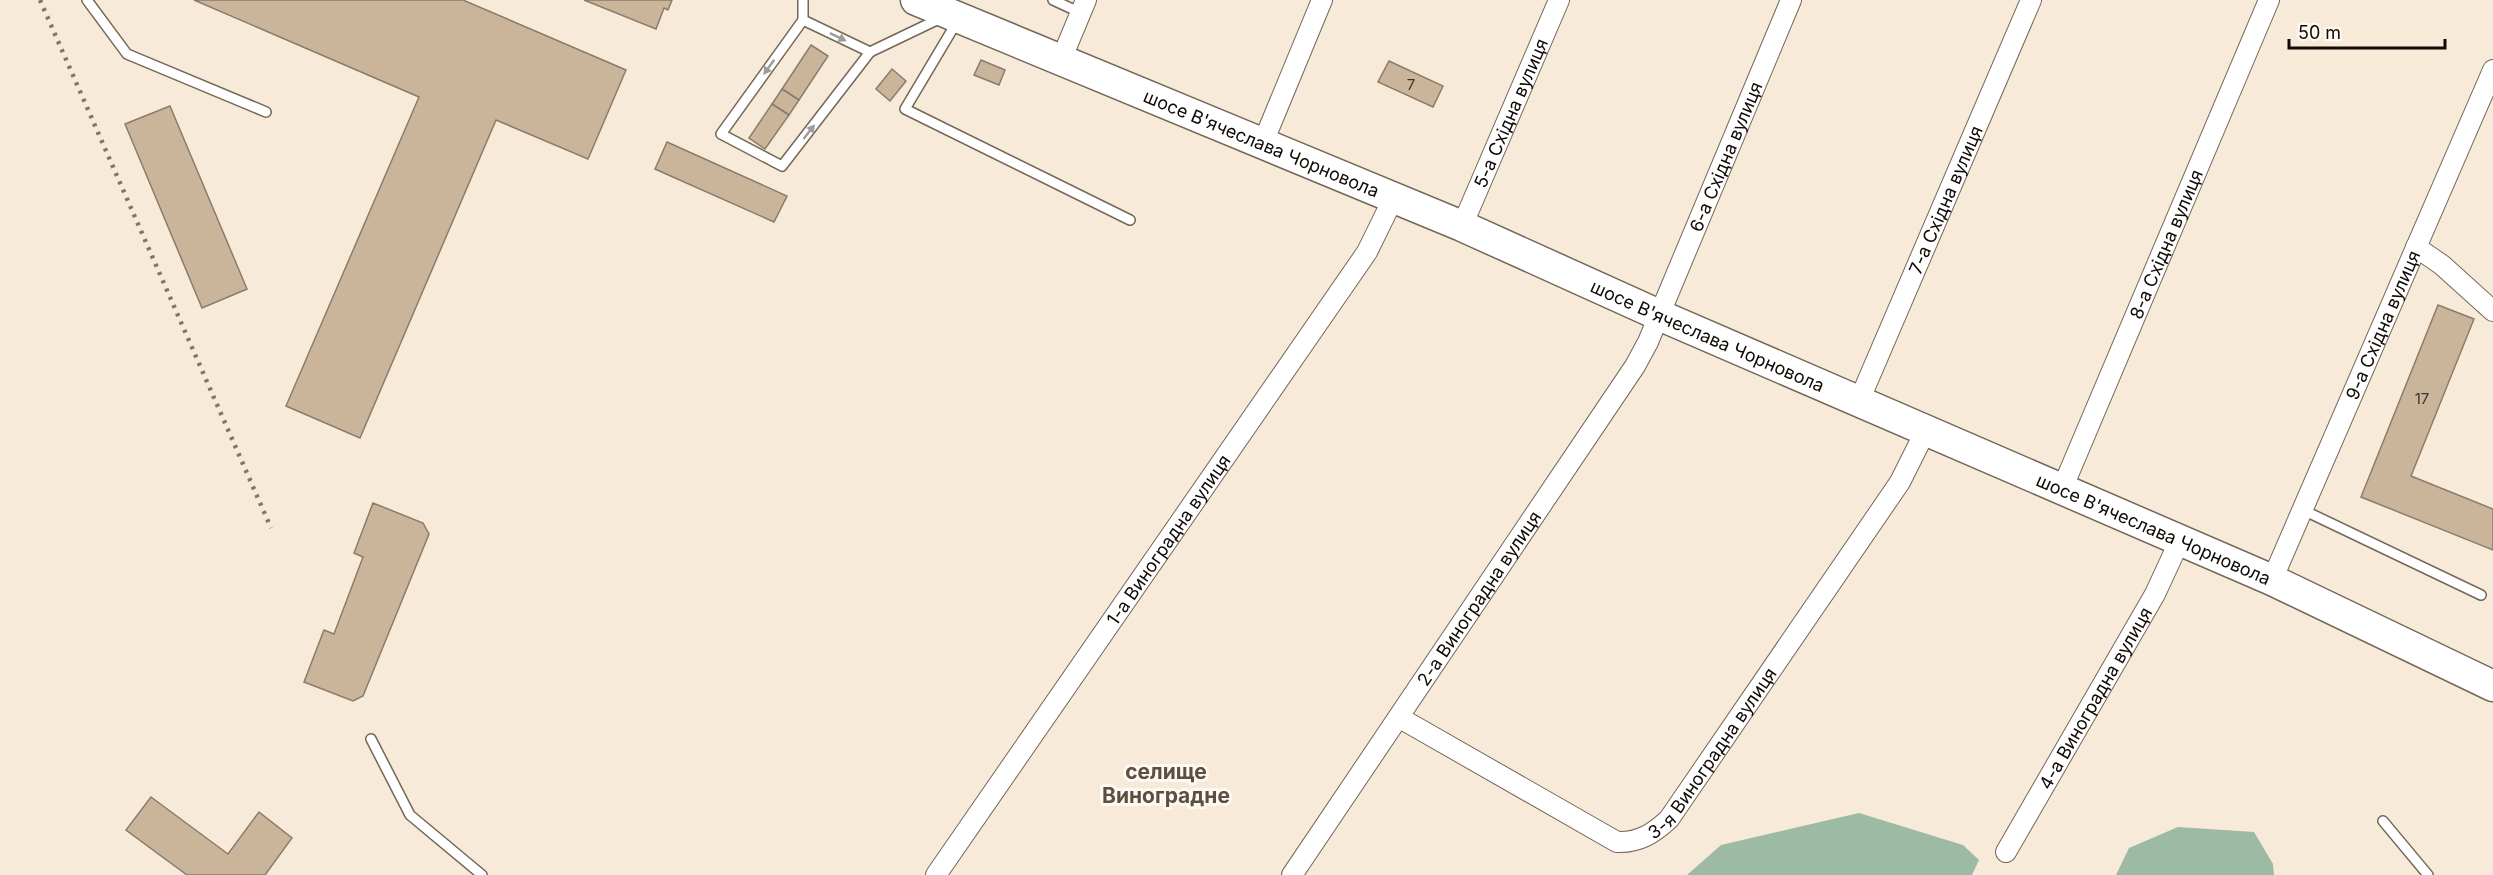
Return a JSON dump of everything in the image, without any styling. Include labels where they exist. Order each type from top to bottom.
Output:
[{"type":"main road","name":"шосе В'ячеслава Чорновола","points":[[916,0],[1392,199],[1462,226],[1659,315],[2272,580],[2493,686]]},
{"type":"street","points":[[1263,145],[1322,0]]},
{"type":"street","name":"5-а Східна вулиця","points":[[1462,226],[1559,0]]},
{"type":"street","name":"6-а Східна вулиця","points":[[1659,315],[1791,0]]},
{"type":"street","name":"7-а Східна вулиця","points":[[1860,401],[2031,0]]},
{"type":"street","name":"8-а Східна вулиця","points":[[2062,489],[2269,0]]},
{"type":"street","points":[[1061,60],[1084,6]]},
{"type":"street","name":"9-а Східна вулиця","points":[[2272,580],[2493,70]]},
{"type":"street","name":"1-а Виноградна вулиця","points":[[936,875],[1367,252],[1392,199]]},
{"type":"street","points":[[2416,247],[2442,265],[2493,311]]},
{"type":"street","name":"2-а Виноградна вулиця","points":[[1292,875],[1400,718],[1635,366],[1659,315]]},
{"type":"street","name":"3-я Виноградна вулиця","points":[[1400,718],[1617,842],[1630,842],[1656,831],[1669,819],[1900,482],[1926,430]]},
{"type":"street","name":"4-а Виноградна вулиця","points":[[2006,852],[2155,594],[2180,540]]},
{"type":"lane","points":[[87,0],[127,54],[266,112]]},
{"type":"lane","points":[[804,0],[803,20],[721,134],[782,166],[870,52],[954,16]]},
{"type":"lane","points":[[1053,0],[1084,6]]},
{"type":"lane","points":[[954,16],[904,110],[1130,220]]},
{"type":"lane","points":[[803,20],[870,52]]},
{"type":"lane","points":[[2303,510],[2481,596]]},
{"type":"lane","points":[[371,739],[410,815],[482,875]]},
{"type":"lane","points":[[2383,821],[2428,875]]},
{"type":"green space","points":[[1859,813],[1963,845],[1979,860],[1972,875],[1687,875],[1721,845]]},
{"type":"green space","points":[[2178,827],[2254,832],[2273,864],[2274,875],[2116,875],[2129,848]]},
{"type":"building","points":[[194,0],[463,0],[626,70],[588,159],[496,120],[360,438],[286,406],[419,97]]},
{"type":"building","points":[[584,0],[672,0],[668,10],[664,8],[656,29]]},
{"type":"building","points":[[811,45],[828,56],[799,100],[782,89]]},
{"type":"building","points":[[981,60],[1005,70],[999,85],[974,75]]},
{"type":"building","points":[[1389,61],[1443,86],[1433,107],[1378,82]]},
{"type":"building","points":[[892,69],[906,81],[890,101],[876,89]]},
{"type":"building","points":[[782,89],[799,100],[789,115],[772,104]]},
{"type":"building","points":[[772,104],[789,115],[765,149],[749,138]]},
{"type":"building","points":[[170,106],[247,289],[202,308],[125,124]]},
{"type":"building","points":[[667,142],[787,196],[774,222],[655,169]]},
{"type":"building","points":[[2438,305],[2474,319],[2411,476],[2493,509],[2493,550],[2361,497]]},
{"type":"building","points":[[373,503],[423,523],[429,534],[363,696],[353,701],[304,682],[324,630],[334,634],[363,557],[354,553]]},
{"type":"building","points":[[151,797],[228,854],[259,812],[292,838],[265,875],[187,875],[126,830]]},
{"type":"railway","points":[[40,0],[271,528]]},
{"type":"district","name":"селище Виноградне","points":[[1166,783]]}]
